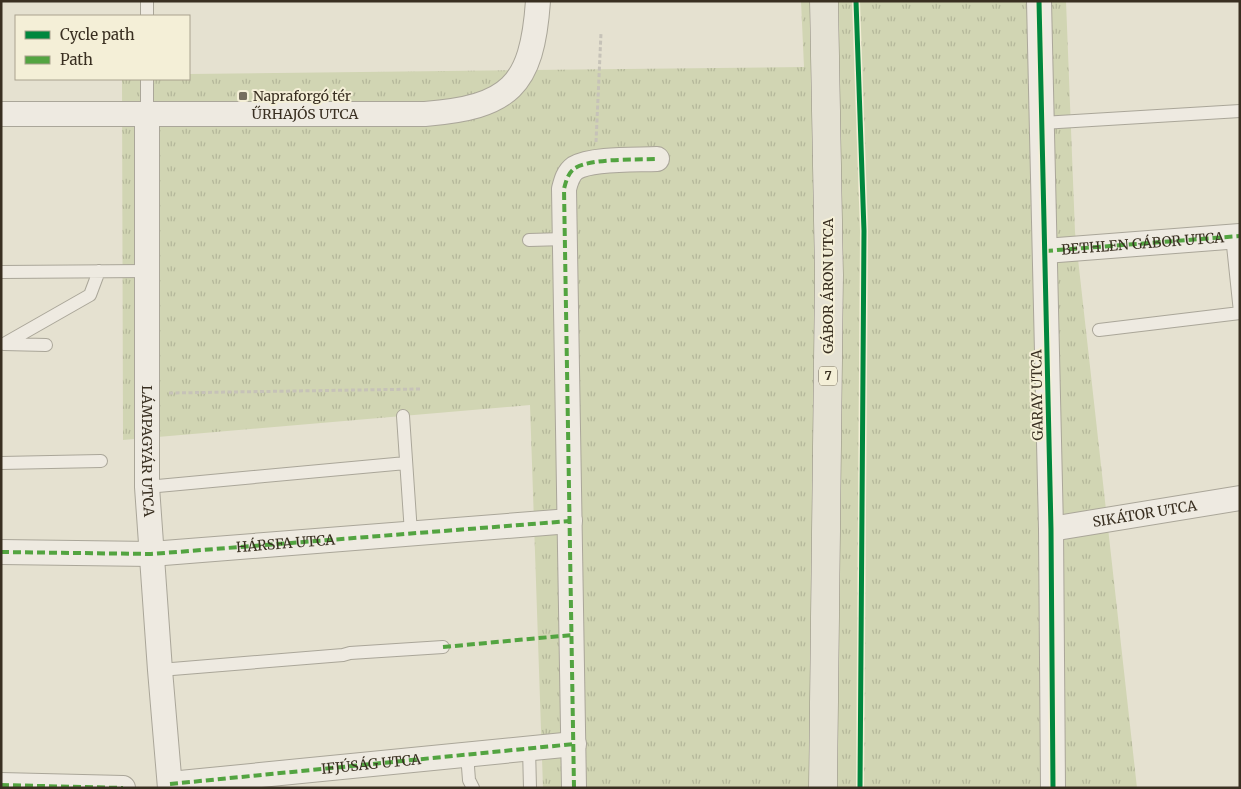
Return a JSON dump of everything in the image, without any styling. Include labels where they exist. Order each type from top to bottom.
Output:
[{"type":"main road","name":"GÁBOR ÁRON UTCA","points":[[824,1],[829,275],[825,788]]},
{"type":"street","name":"ŰRHAJÓS UTCA","points":[[1,114],[425,114],[468,109],[499,97],[512,87],[521,73],[533,44],[538,1]]},
{"type":"street","name":"GARAY UTCA","points":[[1039,1],[1051,529],[1053,788]]},
{"type":"street","name":"LÁMPAGYÁR UTCA","points":[[147,113],[147,487],[170,786]]},
{"type":"street","points":[[574,788],[564,189],[566,180],[575,168],[595,162],[657,160]]},
{"type":"street","name":"BETHLEN GÁBOR UTCA","points":[[1045,251],[1236,236]]},
{"type":"street","name":"SIKÁTOR UTCA","points":[[1051,529],[1240,498]]},
{"type":"street","name":"HÁRSFA UTCA","points":[[1,552],[151,554],[570,521]]},
{"type":"street","name":"IFJÚSÁG UTCA","points":[[170,786],[574,744]]},
{"type":"street","points":[[1,785],[124,788]]},
{"type":"lane","points":[[147,1],[147,15]]},
{"type":"lane","points":[[147,80],[147,113]]},
{"type":"lane","points":[[1042,123],[1240,111]]},
{"type":"lane","points":[[1099,330],[1240,312],[1236,236]]},
{"type":"lane","points":[[529,240],[565,239]]},
{"type":"lane","points":[[2,344],[90,295],[99,271]]},
{"type":"lane","points":[[1,272],[146,271]]},
{"type":"lane","points":[[2,344],[46,345]]},
{"type":"lane","points":[[403,416],[411,534]]},
{"type":"lane","points":[[1,463],[101,461]]},
{"type":"lane","points":[[147,487],[406,463]]},
{"type":"lane","points":[[160,670],[350,653],[443,647]]},
{"type":"lane","points":[[528,748],[530,788]]},
{"type":"lane","points":[[467,754],[469,780],[473,788]]},
{"type":"path","points":[[595,162],[601,33]]},
{"type":"path","points":[[169,393],[421,389]]},
{"type":"green space","points":[[801,1],[1066,1],[1075,232],[1137,788],[543,788],[530,405],[123,440],[122,80],[190,80],[190,74],[804,67]]},
{"type":"marked path","points":[[574,788],[564,189],[571,172],[583,165],[603,161],[657,159]]},
{"type":"marked path","points":[[1045,251],[1240,236]]},
{"type":"marked path","points":[[1,552],[151,554],[570,521]]},
{"type":"marked path","points":[[443,647],[572,635]]},
{"type":"marked path","points":[[170,784],[574,744]]},
{"type":"marked path","points":[[1,785],[123,788]]},
{"type":"cycle path","points":[[856,1],[864,231],[860,788]]},
{"type":"cycle path","points":[[1039,1],[1051,529],[1053,788]]},
{"type":"place","name":"Napraforgó tér","points":[[243,96]]}]
